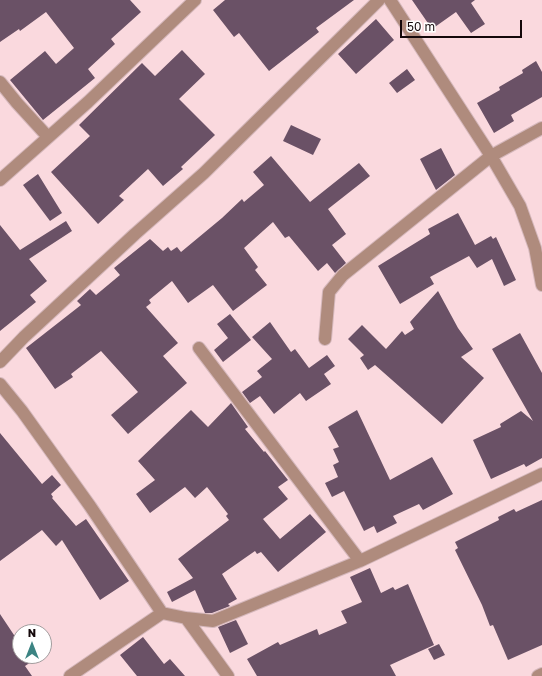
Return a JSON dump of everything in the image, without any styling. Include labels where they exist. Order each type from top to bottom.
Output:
[{"type":"street","points":[[0,180],[88,102],[195,0]]},
{"type":"street","points":[[0,362],[24,337],[135,234],[204,173],[379,0]]},
{"type":"street","points":[[390,0],[491,156],[520,206],[535,248],[542,285]]},
{"type":"street","points":[[0,82],[48,137]]},
{"type":"street","points":[[325,339],[330,292],[343,275],[491,156],[542,128]]},
{"type":"street","points":[[200,348],[360,561]]},
{"type":"street","points":[[1,386],[22,411],[86,500],[162,612],[186,618],[213,621],[360,561],[542,474]]},
{"type":"street","points":[[70,676],[162,612]]},
{"type":"street","points":[[186,618],[228,676]]},
{"type":"street","points":[[538,676],[542,674]]},
{"type":"building","points":[[0,0],[130,0],[141,12],[111,39],[115,44],[88,69],[95,78],[43,120],[10,80],[45,51],[56,64],[74,48],[46,12],[20,31],[19,29],[0,42]]},
{"type":"building","points":[[225,0],[354,0],[316,28],[319,32],[269,71],[239,33],[234,37],[213,10]]},
{"type":"building","points":[[412,0],[475,0],[471,3],[485,24],[471,33],[456,12],[432,29]]},
{"type":"building","points":[[376,19],[394,40],[356,74],[338,54]]},
{"type":"building","points":[[182,50],[205,74],[179,99],[215,135],[181,167],[183,169],[163,186],[148,169],[119,196],[124,200],[98,224],[51,172],[90,136],[79,125],[142,63],[155,76]]},
{"type":"building","points":[[536,61],[542,72],[542,97],[511,115],[514,121],[494,133],[477,103],[500,90],[499,87],[523,73],[522,70]]},
{"type":"building","points":[[407,69],[415,80],[397,93],[389,83]]},
{"type":"building","points":[[291,125],[321,139],[313,155],[283,141]]},
{"type":"building","points":[[441,148],[455,175],[436,190],[420,159]]},
{"type":"building","points":[[271,156],[310,202],[359,163],[370,176],[328,209],[346,234],[332,245],[346,263],[335,273],[327,263],[318,271],[289,236],[285,238],[273,222],[244,248],[258,267],[255,270],[267,285],[233,311],[213,285],[188,303],[172,281],[149,300],[151,303],[146,307],[178,343],[163,356],[187,383],[128,434],[111,415],[138,392],[101,351],[71,374],[73,377],[55,389],[26,348],[81,305],[77,301],[90,289],[96,295],[120,275],[114,268],[150,239],[163,251],[168,247],[171,251],[177,247],[181,252],[222,218],[242,199],[244,202],[264,185],[253,172]]},
{"type":"building","points":[[38,174],[62,213],[50,221],[23,185]]},
{"type":"building","points":[[458,213],[475,245],[491,236],[493,239],[496,237],[516,280],[504,286],[492,259],[477,268],[469,256],[430,277],[434,284],[400,304],[378,266],[430,234],[428,229]]},
{"type":"building","points":[[66,221],[72,231],[29,259],[47,281],[30,295],[36,302],[0,331],[0,225],[20,250]]},
{"type":"building","points":[[438,291],[458,328],[473,349],[461,357],[484,378],[442,424],[375,365],[368,370],[360,358],[364,355],[348,339],[362,325],[386,349],[402,331],[405,335],[414,329],[410,322]]},
{"type":"building","points":[[230,314],[251,340],[223,362],[214,350],[228,338],[217,324]]},
{"type":"building","points":[[270,322],[291,352],[295,349],[309,368],[327,355],[335,366],[324,374],[331,384],[306,401],[300,393],[274,414],[260,396],[250,403],[242,392],[262,377],[257,371],[272,359],[252,337]]},
{"type":"building","points":[[520,333],[542,373],[542,458],[526,467],[524,464],[491,479],[473,440],[501,427],[500,424],[521,411],[533,421],[492,349]]},
{"type":"building","points":[[231,403],[248,427],[245,429],[288,480],[278,487],[288,499],[263,519],[280,539],[310,514],[326,532],[278,572],[261,552],[257,554],[255,551],[222,574],[237,599],[228,604],[230,606],[212,613],[205,613],[195,590],[172,602],[167,592],[193,578],[178,559],[229,520],[226,516],[228,514],[207,487],[195,498],[185,487],[150,513],[136,494],[155,480],[138,461],[191,410],[208,427]]},
{"type":"building","points":[[357,410],[390,480],[432,457],[453,494],[423,510],[419,504],[393,516],[397,523],[377,533],[374,526],[364,531],[344,491],[332,497],[325,483],[338,477],[333,465],[339,462],[333,449],[339,447],[328,427]]},
{"type":"building","points":[[0,433],[42,484],[52,475],[61,485],[51,494],[53,497],[52,498],[76,526],[86,519],[129,581],[100,600],[62,540],[56,546],[42,530],[0,561]]},
{"type":"building","points":[[542,500],[542,645],[508,660],[493,625],[490,626],[482,605],[455,550],[458,548],[455,542],[499,520],[498,517],[514,509],[516,512]]},
{"type":"building","points":[[370,568],[381,593],[393,587],[395,590],[408,584],[434,645],[390,665],[396,676],[257,676],[247,659],[278,642],[280,645],[317,629],[319,635],[347,623],[341,611],[362,602],[350,577]]},
{"type":"building","points":[[0,614],[12,632],[12,664],[28,664],[25,666],[32,676],[0,676]]},
{"type":"building","points":[[236,620],[248,644],[230,653],[218,627]]},
{"type":"building","points":[[143,637],[164,664],[170,659],[185,676],[137,676],[120,655]]},
{"type":"building","points":[[439,644],[445,655],[434,660],[428,649]]}]
